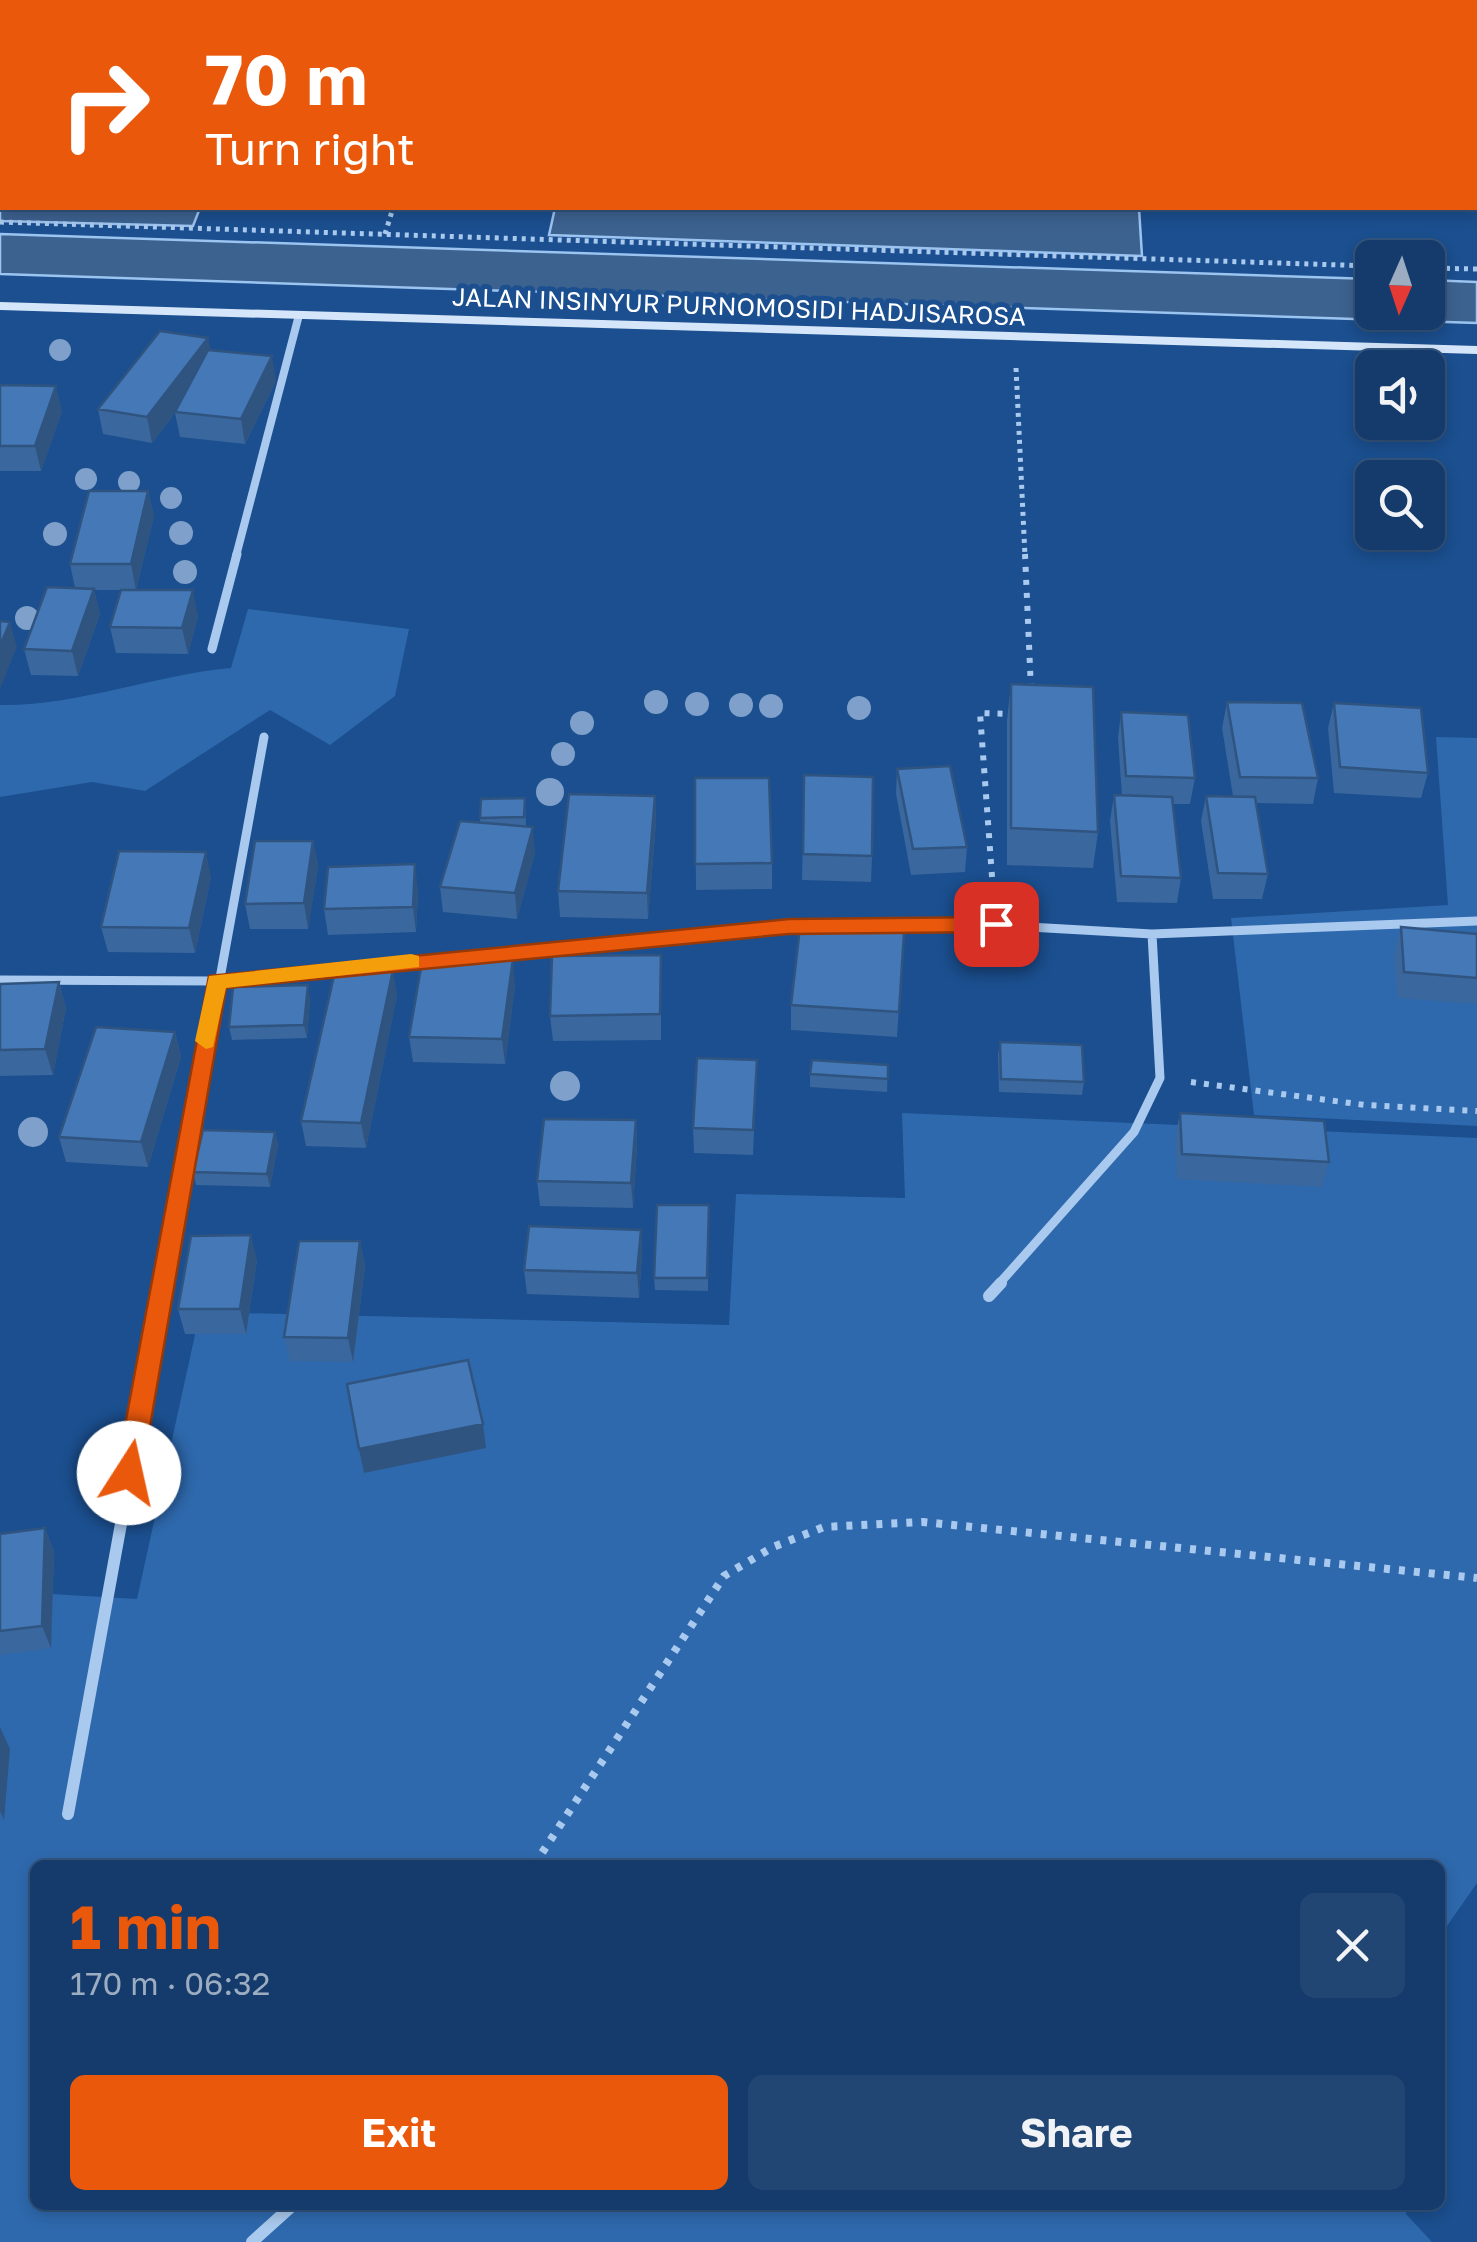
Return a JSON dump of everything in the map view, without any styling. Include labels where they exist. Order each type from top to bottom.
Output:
[{"type":"street","name":"JALAN INSINYUR PURNOMOSIDI HADJISAROSA","points":[[0,306],[1477,350]]},
{"type":"street","points":[[212,649],[299,315]]},
{"type":"street","points":[[68,1814],[216,982],[264,737]]},
{"type":"street","points":[[0,980],[216,982],[789,926],[996,924],[1152,934],[1477,921]]},
{"type":"street","points":[[989,1296],[1134,1132],[1160,1078],[1152,934]]},
{"type":"street","points":[[252,2242],[287,2210]]},
{"type":"path","points":[[385,234],[392,210]]},
{"type":"path","points":[[0,222],[1355,265]]},
{"type":"path","points":[[1445,268],[1477,269]]},
{"type":"path","points":[[1014,336],[1031,695]]},
{"type":"path","points":[[996,924],[980,713],[1032,715]]},
{"type":"path","points":[[1160,1078],[1365,1105],[1477,1111]]},
{"type":"path","points":[[537,1860],[724,1576],[773,1547],[824,1527],[922,1522],[1477,1578]]},
{"type":"shaded area","points":[[0,210],[199,210],[193,226],[0,221]]},
{"type":"shaded area","points":[[555,210],[1139,210],[1142,256],[549,235]]},
{"type":"shaded area","points":[[0,234],[1355,278],[1355,319],[0,274]]},
{"type":"shaded area","points":[[1445,281],[1477,282],[1477,323],[1445,322]]},
{"type":"shaded area","points":[[248,609],[409,629],[395,696],[330,745],[270,710],[145,791],[92,782],[0,797],[0,705],[58,701],[231,668]]},
{"type":"shaded area","points":[[1436,737],[1477,738],[1477,1126],[1254,1115],[1231,918],[1448,905]]},
{"type":"shaded area","points":[[902,1113],[1477,1138],[1477,1883],[1445,1929],[1445,1860],[30,1860],[30,2210],[1406,2210],[1432,2242],[0,2242],[0,1591],[137,1599],[200,1312],[729,1325],[736,1194],[905,1198]]},
{"type":"building","points":[[160,331],[208,338],[147,417],[98,409]]},
{"type":"building","points":[[208,350],[272,356],[241,419],[175,412]]},
{"type":"building","points":[[0,385],[56,386],[35,446],[0,446]]},
{"type":"building","points":[[89,491],[148,491],[131,564],[70,564]]},
{"type":"building","points":[[47,587],[94,589],[72,651],[24,649]]},
{"type":"building","points":[[121,590],[193,590],[182,628],[110,627]]},
{"type":"building","points":[[0,621],[10,622],[0,646]]},
{"type":"building","points":[[1011,684],[1093,687],[1098,832],[1011,828]]},
{"type":"building","points":[[1227,702],[1302,703],[1318,778],[1240,777]]},
{"type":"building","points":[[1334,703],[1421,708],[1428,773],[1340,767]]},
{"type":"building","points":[[1121,712],[1188,715],[1195,778],[1126,776]]},
{"type":"building","points":[[950,766],[967,847],[913,849],[897,769]]},
{"type":"building","points":[[804,775],[873,777],[872,856],[803,854]]},
{"type":"building","points":[[695,778],[769,778],[772,863],[695,864]]},
{"type":"building","points":[[569,794],[655,796],[647,893],[558,891]]},
{"type":"building","points":[[1114,795],[1172,797],[1181,878],[1121,876]]},
{"type":"building","points":[[1206,796],[1255,797],[1268,874],[1218,873]]},
{"type":"building","points":[[525,798],[524,817],[480,818],[481,799]]},
{"type":"building","points":[[460,821],[533,827],[515,893],[440,887]]},
{"type":"building","points":[[255,841],[313,841],[304,903],[245,904]]},
{"type":"building","points":[[119,851],[206,852],[189,928],[101,927]]},
{"type":"building","points":[[415,864],[413,907],[324,909],[328,867]]},
{"type":"building","points":[[800,927],[904,933],[899,1012],[791,1005]]},
{"type":"building","points":[[1401,927],[1477,934],[1477,978],[1404,972]]},
{"type":"building","points":[[661,955],[660,1014],[550,1016],[552,956]]},
{"type":"building","points":[[423,956],[513,959],[502,1039],[409,1037]]},
{"type":"building","points":[[336,967],[393,970],[361,1123],[301,1121]]},
{"type":"building","points":[[59,982],[45,1049],[0,1050],[0,984]]},
{"type":"building","points":[[308,985],[304,1025],[229,1027],[233,987]]},
{"type":"building","points":[[96,1027],[175,1032],[141,1142],[59,1137]]},
{"type":"building","points":[[1000,1042],[1082,1045],[1084,1082],[1001,1079]]},
{"type":"building","points":[[697,1058],[757,1060],[753,1130],[693,1128]]},
{"type":"building","points":[[812,1060],[888,1065],[888,1079],[810,1074]]},
{"type":"building","points":[[1180,1113],[1324,1121],[1329,1162],[1182,1154]]},
{"type":"building","points":[[544,1119],[636,1120],[631,1183],[537,1181]]},
{"type":"building","points":[[203,1130],[275,1132],[267,1174],[193,1172]]},
{"type":"building","points":[[657,1205],[709,1205],[707,1278],[654,1278]]},
{"type":"building","points":[[529,1226],[641,1230],[637,1273],[524,1270]]},
{"type":"building","points":[[251,1235],[240,1309],[178,1309],[191,1236]]},
{"type":"building","points":[[299,1241],[360,1241],[348,1338],[284,1337]]},
{"type":"building","points":[[468,1360],[483,1424],[359,1449],[347,1384]]},
{"type":"building","points":[[45,1528],[42,1626],[0,1631],[0,1534]]},
{"type":"slow traffic","points":[[206,1041],[216,982],[411,962]]},
{"type":"route","points":[[129,1473],[216,982],[789,926],[996,924]]}]
